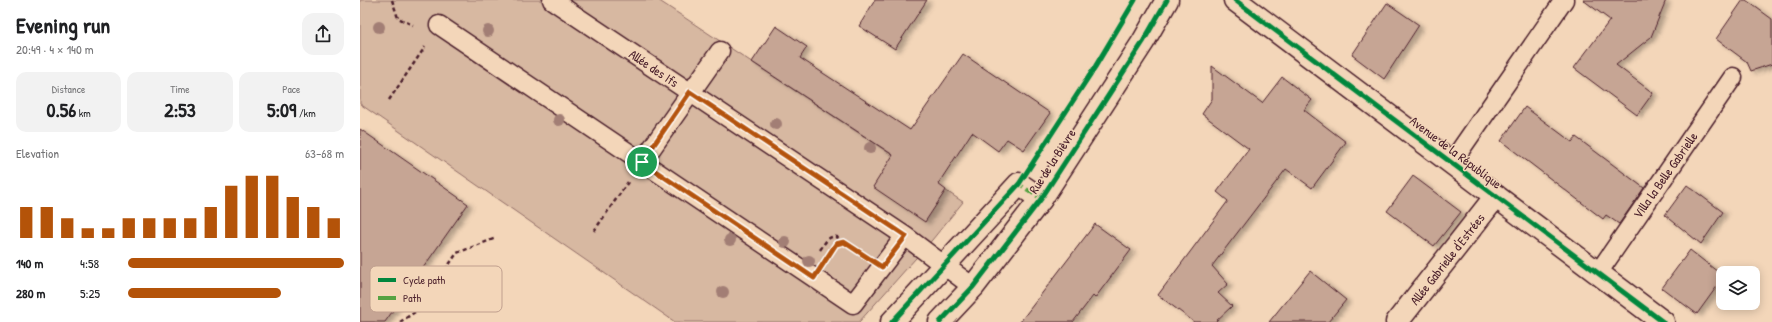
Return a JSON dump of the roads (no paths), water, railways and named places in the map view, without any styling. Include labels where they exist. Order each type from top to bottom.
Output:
[{"type":"street","name":"Rue de la Bièvre","points":[[940,322],[973,287],[1041,199],[1143,42],[1167,0]]},
{"type":"street","name":"Avenue de la République","points":[[1235,0],[1663,322]]},
{"type":"street","points":[[892,322],[1019,184],[1041,199]]},
{"type":"street","name":"Allée Gabrielle d'Estrées","points":[[1397,322],[1496,196]]},
{"type":"lane","name":"Allée des Ifs","points":[[552,0],[906,236],[943,266],[973,287]]},
{"type":"lane","points":[[1452,162],[1564,0]]},
{"type":"lane","points":[[437,28],[642,162],[853,304],[906,236]]},
{"type":"lane","points":[[642,162],[720,51]]},
{"type":"lane","name":"Villa la Belle Gabrielle","points":[[1598,273],[1733,77]]}]
